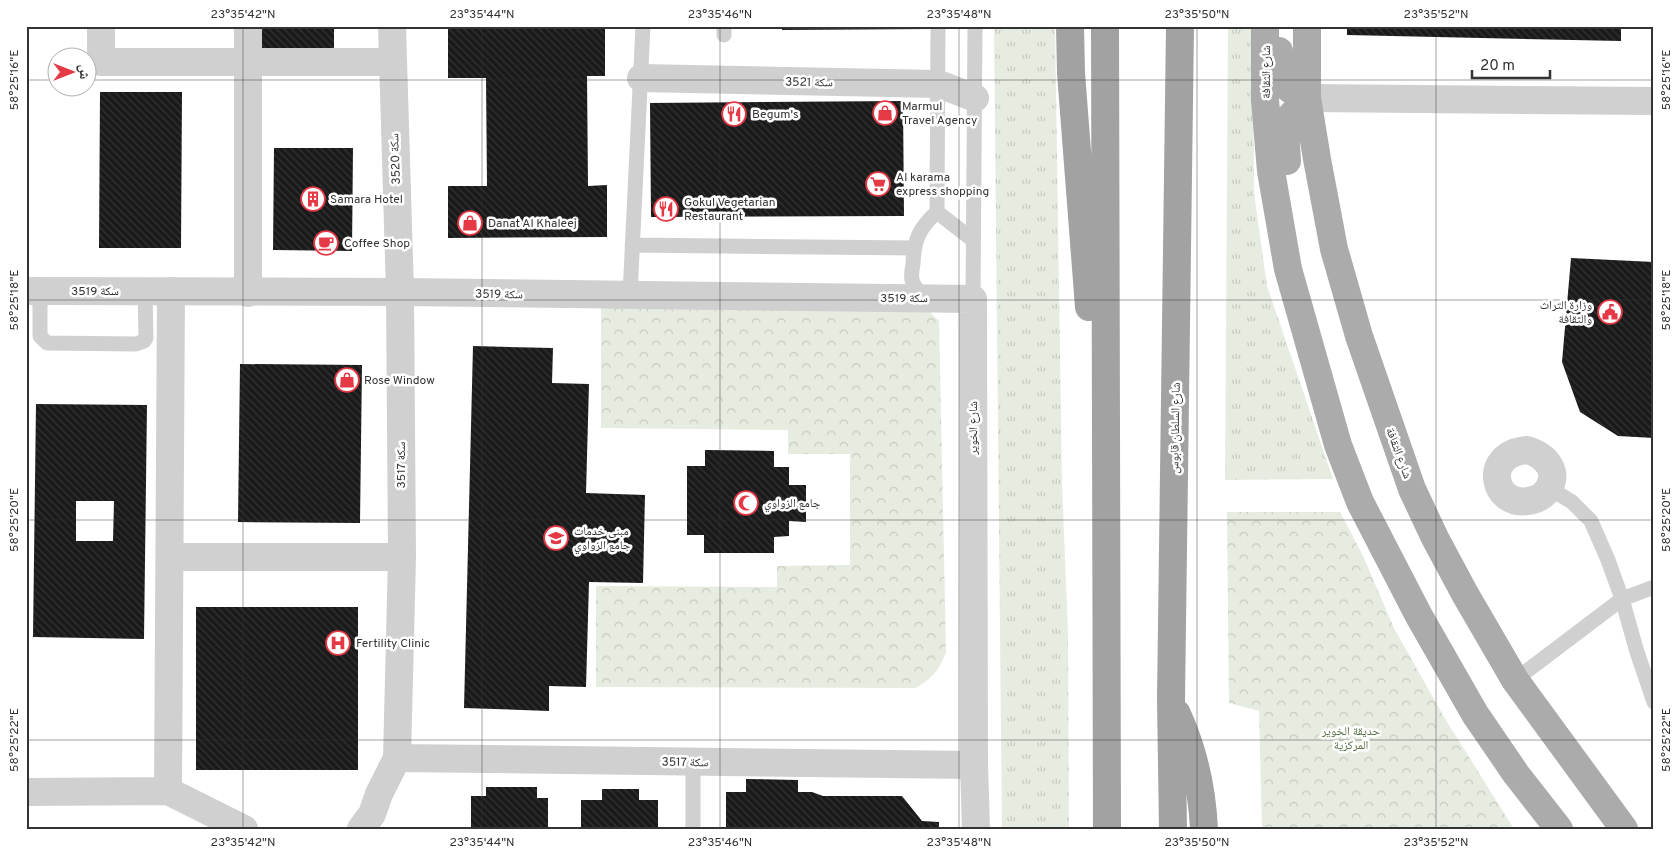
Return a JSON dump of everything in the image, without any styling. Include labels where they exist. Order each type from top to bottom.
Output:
[{"type":"highway","points":[[1070,26],[1072,83],[1105,532]]},
{"type":"highway","points":[[1105,26],[1107,829]]},
{"type":"highway","name":"شارع السلطان قابوس","points":[[1172,829],[1171,700],[1180,26]]},
{"type":"highway","points":[[1171,700],[1185,731],[1196,764],[1202,799],[1204,829]]},
{"type":"main road","name":"شارع الثقافة","points":[[1266,26],[1266,100],[1271,170],[1283,242],[1288,270],[1338,445],[1360,502],[1419,616],[1474,714],[1516,774],[1559,829]]},
{"type":"main road","points":[[1278,26],[1281,81],[1286,88],[1307,98],[1289,118],[1285,128],[1289,176],[1283,242]]},
{"type":"main road","name":"شارع الثقافة","points":[[1307,26],[1307,98],[1334,249],[1359,336],[1412,489],[1435,538],[1465,594],[1515,680],[1624,829]]},
{"type":"street","points":[[101,26],[101,62],[392,62]]},
{"type":"street","points":[[248,26],[248,293]]},
{"type":"street","name":"سكة 3520","points":[[392,26],[400,292]]},
{"type":"street","name":"سكة 3521","points":[[641,78],[939,84],[975,98]]},
{"type":"street","points":[[1307,98],[1654,101]]},
{"type":"street","name":"سكة 3519","points":[[33,291],[400,292],[973,299]]},
{"type":"street","points":[[158,291],[170,557],[168,791]]},
{"type":"street","name":"سكة 3517","points":[[364,827],[372,814],[397,758],[402,557],[400,292]]},
{"type":"street","name":"شارع الخوير","points":[[973,299],[974,765],[976,829]]},
{"type":"street","points":[[170,557],[402,557]]},
{"type":"street","name":"سكة 3517","points":[[397,758],[974,765]]},
{"type":"street","points":[[26,792],[168,791],[244,829]]},
{"type":"lane","points":[[630,295],[644,26]]},
{"type":"lane","points":[[926,298],[916,290],[912,279],[916,239],[926,222],[937,212],[938,26]]},
{"type":"lane","name":"شارع الخوير","points":[[973,299],[975,26]]},
{"type":"lane","points":[[937,212],[973,240]]},
{"type":"lane","points":[[632,245],[914,248]]},
{"type":"lane","points":[[33,291],[40,336],[47,343],[136,344],[144,342],[146,338],[158,291]]},
{"type":"lane","points":[[1549,488],[1572,502],[1591,521],[1622,599],[1654,702]]},
{"type":"lane","points":[[1515,680],[1622,599],[1654,587]]},
{"type":"lane","points":[[693,762],[693,829]]},
{"type":"green space","points":[[994,26],[1055,26],[1062,483],[1068,634],[1069,829],[1002,829]]},
{"type":"green space","points":[[1228,26],[1253,26],[1254,193],[1267,286],[1333,479],[1225,480]]},
{"type":"green space","points":[[601,306],[926,308],[939,321],[946,652],[938,669],[931,677],[916,688],[596,687],[596,586],[777,587],[777,566],[850,565],[850,454],[788,454],[788,430],[601,428]]},
{"type":"green space","name":"حديقة الخوير المركزية","points":[[1227,512],[1340,512],[1363,556],[1394,628],[1444,717],[1514,829],[1262,829],[1259,711],[1229,703]]},
{"type":"building","points":[[262,26],[334,26],[334,48],[262,48]]},
{"type":"building","points":[[448,26],[605,26],[605,76],[587,76],[588,186],[607,185],[607,237],[448,238],[448,186],[487,186],[486,78],[448,78]]},
{"type":"building","points":[[782,26],[932,26],[932,29],[782,30]]},
{"type":"building","points":[[1347,26],[1621,26],[1621,41],[1347,35]]},
{"type":"building","points":[[100,92],[182,92],[181,248],[99,248]]},
{"type":"building","points":[[903,101],[904,216],[651,217],[650,103]]},
{"type":"building","name":"Samara Hotel","points":[[274,148],[353,148],[352,251],[273,250]]},
{"type":"building","name":"وزارة التراث والثقافة","points":[[1571,258],[1654,262],[1654,438],[1618,436],[1580,412],[1562,362]]},
{"type":"building","name":"مبنى خدمات جامع الزواوي","points":[[473,346],[553,348],[552,383],[589,384],[586,493],[645,495],[643,583],[589,582],[586,687],[549,686],[549,711],[464,708]]},
{"type":"building","points":[[240,364],[362,365],[360,523],[238,522]]},
{"type":"building","points":[[36,404],[147,405],[144,639],[33,637]],"holes":[[[76,501],[114,501],[113,541],[76,541]]]},
{"type":"building","name":"جامع الزواوي","points":[[705,450],[774,451],[774,467],[789,467],[789,485],[806,485],[806,522],[789,521],[789,536],[774,537],[774,553],[704,553],[704,535],[687,535],[687,466],[705,466]]},
{"type":"building","points":[[196,607],[358,607],[358,770],[196,770]]},
{"type":"building","points":[[746,779],[798,780],[798,792],[812,792],[823,796],[902,796],[922,821],[939,822],[939,829],[726,829],[726,792],[746,792]]},
{"type":"building","points":[[486,787],[537,787],[537,798],[548,798],[548,829],[471,829],[471,796],[486,796]]},
{"type":"building","points":[[602,789],[639,789],[639,800],[658,800],[658,829],[581,829],[581,800],[602,800]]},
{"type":"place","name":"Marmul Travel Agency","points":[[885,113]]},
{"type":"place","name":"Begum's","points":[[734,114]]},
{"type":"place","name":"Al karama express shopping","points":[[878,184]]},
{"type":"place","name":"Samara Hotel","points":[[313,199]]},
{"type":"place","name":"Gokul Vegetarian Restaurant","points":[[666,209]]},
{"type":"place","name":"Danat Al Khaleej","points":[[470,223]]},
{"type":"place","name":"Coffee Shop","points":[[326,243]]},
{"type":"place","name":"وزارة التراث والثقافة","points":[[1610,312]]},
{"type":"place","name":"Rose Window","points":[[347,380]]},
{"type":"place","name":"جامع الزواوي","points":[[746,503]]},
{"type":"place","name":"مبنى خدمات جامع الزواوي","points":[[556,538]]},
{"type":"place","name":"Fertility Clinic","points":[[338,643]]}]
